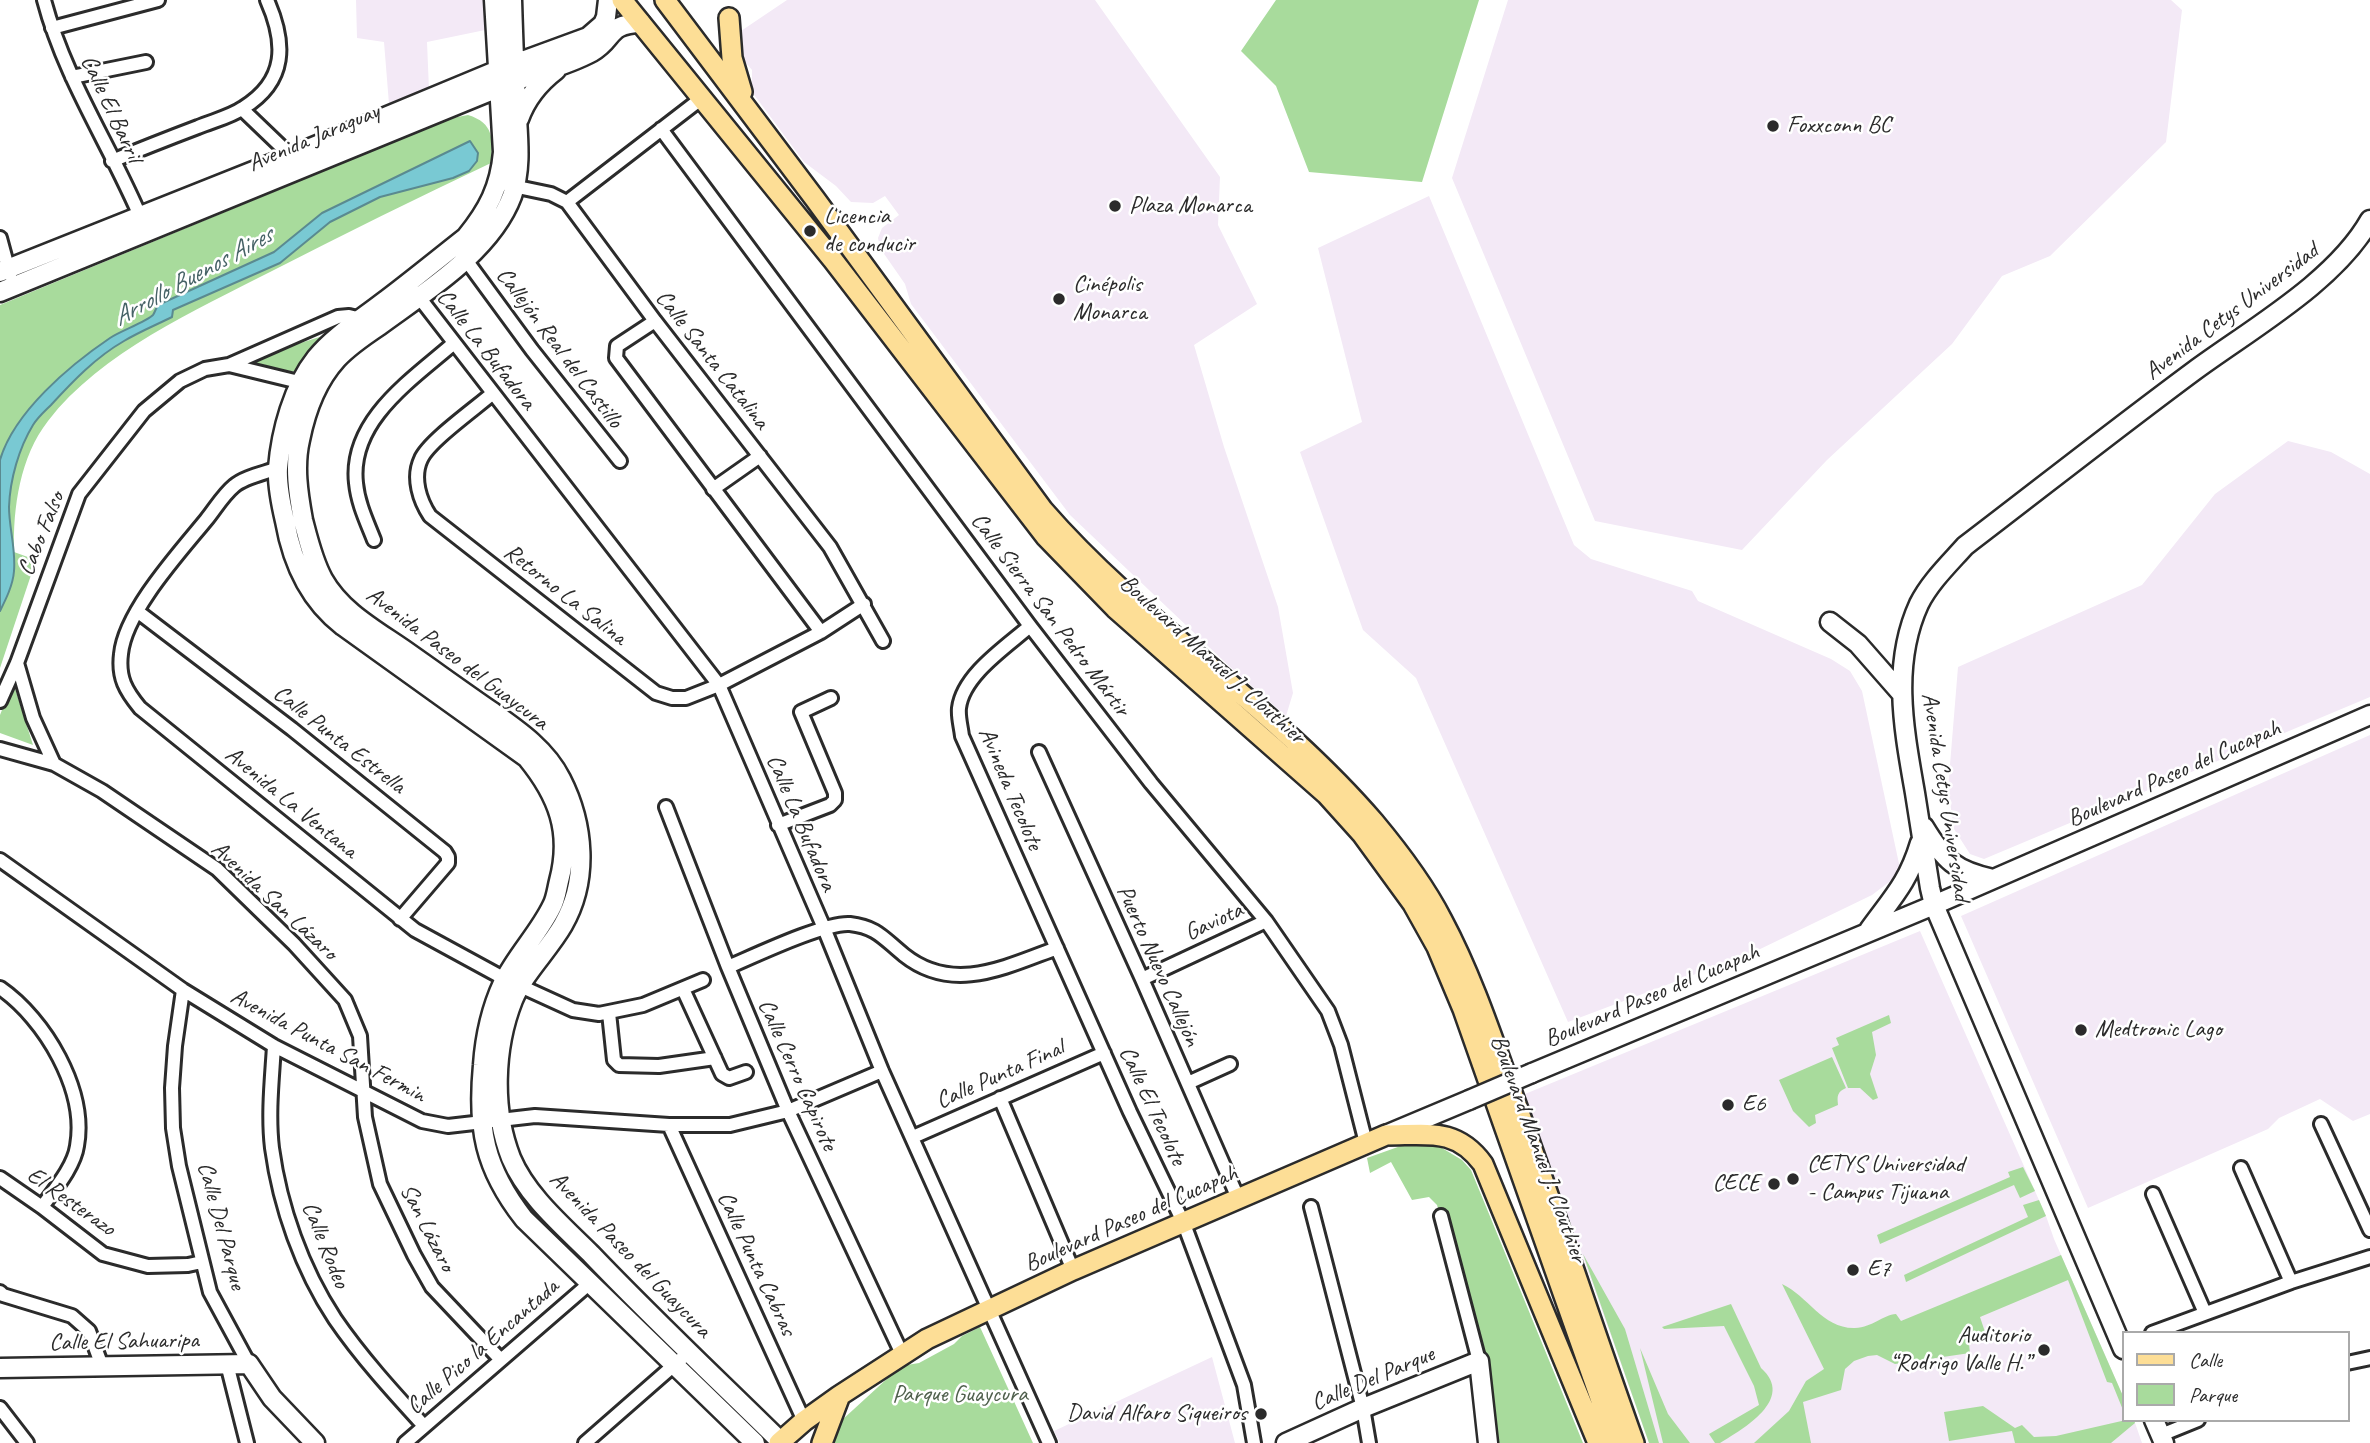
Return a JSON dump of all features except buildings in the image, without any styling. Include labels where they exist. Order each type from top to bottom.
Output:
[{"type":"main road","name":"Avenida Paseo del Guaycura","points":[[494,0],[506,75],[509,130],[518,153],[506,185],[466,237],[413,290],[309,385],[289,416],[278,468],[281,502],[292,551],[308,587],[323,608],[342,626],[527,758],[545,780],[555,800],[563,831],[564,855],[553,905],[513,982],[514,999],[503,1033],[498,1089],[505,1140],[513,1162],[538,1199],[617,1282],[781,1442]]},
{"type":"main road","name":"Avenida Paseo del Guaycura","points":[[506,75],[512,0]]},
{"type":"main road","points":[[603,32],[608,0]]},
{"type":"main road","name":"Boulevard Manuel J. Clouthier","points":[[622,0],[833,260],[1010,493],[1061,555],[1115,608],[1326,794],[1397,879],[1437,947],[1458,998],[1616,1443]]},
{"type":"main road","name":"Boulevard Manuel J. Clouthier","points":[[665,0],[747,106],[1050,518],[1124,592],[1336,782],[1392,845],[1426,894],[1452,940],[1478,1002],[1634,1443]]},
{"type":"main road","points":[[729,18],[732,58],[747,106]]},
{"type":"main road","name":"Avenida Jaraguay","points":[[7,289],[444,110],[506,75],[587,37],[621,25],[641,23]]},
{"type":"main road","name":"Avenida Jaraguay","points":[[4,270],[291,156],[506,75],[592,52],[603,32]]},
{"type":"main road","points":[[444,110],[481,107],[494,114],[509,130],[541,82],[575,58]]},
{"type":"main road","name":"Avenida Paseo del Guaycura","points":[[506,185],[508,205],[491,233],[466,260],[361,319],[328,345],[310,366],[309,405],[299,440],[297,469],[304,524],[323,579],[350,611],[533,742],[558,772],[575,814],[581,846],[576,890],[563,925],[493,1004],[480,1095],[480,1122],[491,1163],[510,1201],[524,1219],[755,1443]]},
{"type":"main road","name":"Avenida Cetys Universidad","points":[[2122,1346],[1934,905],[1903,727],[1901,693],[1907,643],[1919,604],[1938,575],[1965,546],[2192,373],[2321,279],[2355,243],[2370,220]]},
{"type":"main road","points":[[1830,622],[1858,644],[1901,693]]},
{"type":"main road","name":"Boulevard Paseo del Cucapah","points":[[781,1442],[804,1421],[839,1396],[927,1339],[1073,1270],[1366,1143],[1934,905],[2370,715]]},
{"type":"main road","points":[[1921,829],[1948,860],[1972,875],[1993,879]]},
{"type":"main road","points":[[1869,931],[1900,890],[1913,866],[1921,829]]},
{"type":"main road","points":[[1386,1135],[1426,1135],[1454,1139],[1469,1147],[1483,1164],[1598,1443]]},
{"type":"main road","points":[[1479,1361],[1488,1443]]},
{"type":"main road","name":"Calle Del Parque","points":[[1286,1443],[1363,1408],[1479,1361]]},
{"type":"main road","name":"Calle Del Parque","points":[[249,1364],[272,1398],[315,1443]]},
{"type":"main road","name":"Calle El Sahuaripa","points":[[0,1368],[249,1364]]},
{"type":"main road","points":[[822,1443],[839,1396]]},
{"type":"street","name":"Calle El Barril","points":[[44,0],[52,29],[72,77],[147,233]]},
{"type":"street","points":[[52,29],[158,0]]},
{"type":"street","points":[[112,161],[242,109],[262,94],[279,64],[279,37],[267,0]]},
{"type":"street","points":[[72,77],[146,62]]},
{"type":"street","points":[[506,185],[551,194],[567,202],[702,98]]},
{"type":"street","points":[[242,109],[291,156]]},
{"type":"street","name":"Calle Sierra San Pedro Mártir","points":[[662,130],[1150,783],[1266,921],[1328,1011],[1341,1045],[1366,1143]]},
{"type":"street","name":"Calle Santa Catalina","points":[[567,202],[654,321],[830,547],[864,604]]},
{"type":"street","points":[[0,238],[7,289]]},
{"type":"street","name":"Callejón Real del Castillo","points":[[466,260],[620,461]]},
{"type":"street","name":"Calle La Bufadora","points":[[413,290],[719,685],[824,928],[882,1071],[1049,1443]]},
{"type":"street","name":"Cabo Falso","points":[[0,701],[17,663],[79,494],[144,411],[180,381],[205,369],[229,365],[338,317],[361,319]]},
{"type":"street","points":[[654,321],[617,345],[616,358],[821,632]]},
{"type":"street","points":[[374,540],[362,512],[356,485],[355,473],[364,439],[381,409],[392,397],[454,343]]},
{"type":"street","name":"Cabo Falso","points":[[229,365],[309,385]]},
{"type":"street","name":"Retorno La Salina","points":[[493,393],[435,443],[421,460],[418,482],[421,502],[430,516],[656,693],[672,698],[686,698],[719,685],[821,632],[864,604]]},
{"type":"street","points":[[713,489],[760,456]]},
{"type":"street","name":"Avenida La Ventana","points":[[278,468],[235,485],[175,558],[138,611],[124,640],[120,669],[126,691],[140,708],[400,919],[415,930],[513,982],[573,1010],[599,1014],[643,1005],[703,980]]},
{"type":"street","points":[[864,604],[883,641]]},
{"type":"street","name":"Calle Punta Estrella","points":[[138,611],[292,729],[449,857],[448,863],[400,919]]},
{"type":"street","name":"Avineda Tecolote","points":[[1030,625],[970,680],[962,694],[958,711],[967,749],[1057,948]]},
{"type":"street","points":[[17,663],[33,718],[54,764]]},
{"type":"street","points":[[779,825],[830,805],[835,800],[835,793],[801,712],[831,698]]},
{"type":"street","name":"Avenida San Lázaro","points":[[0,749],[54,764],[102,791],[217,869],[294,944],[345,999],[360,1036],[364,1092]]},
{"type":"street","name":"Puerto Nuevo Callejón","points":[[1039,752],[1238,1198]]},
{"type":"street","name":"Calle Cerro Capirote","points":[[666,807],[788,1111],[902,1354]]},
{"type":"street","name":"Avenida Punta San Fermin","points":[[0,860],[183,990],[274,1046],[422,1121],[448,1126],[534,1116],[669,1125],[730,1125],[788,1111],[882,1071]]},
{"type":"street","name":"Gaviota","points":[[1142,979],[1266,921]]},
{"type":"street","points":[[728,967],[824,928],[847,923],[873,928],[905,956],[928,971],[964,976],[1004,968],[1057,948]]},
{"type":"street","name":"Calle El Tecolote","points":[[1057,948],[1184,1224],[1244,1385],[1254,1443]]},
{"type":"street","points":[[0,988],[48,1038],[68,1074],[77,1112],[77,1147],[63,1178],[42,1206]]},
{"type":"street","points":[[683,989],[725,1077],[746,1072]]},
{"type":"street","name":"Calle Del Parque","points":[[183,990],[172,1088],[173,1128],[181,1178],[210,1292],[249,1364]]},
{"type":"street","points":[[609,1013],[614,1060],[619,1065],[659,1066],[715,1058]]},
{"type":"street","name":"Calle Rodeo","points":[[274,1046],[272,1147],[296,1241],[318,1290],[335,1319],[386,1384],[424,1426]]},
{"type":"street","name":"Calle Punta Final","points":[[913,1137],[1104,1053]]},
{"type":"street","points":[[1188,1083],[1230,1064]]},
{"type":"street","name":"San Lázaro","points":[[364,1092],[365,1116],[380,1184],[414,1255],[432,1287],[501,1360]]},
{"type":"street","points":[[1000,1098],[1073,1270]]},
{"type":"street","points":[[2321,1124],[2370,1230]]},
{"type":"street","name":"Calle Punta Cabras","points":[[669,1125],[804,1421]]},
{"type":"street","points":[[2241,1168],[2291,1282]]},
{"type":"street","name":"El Resterazo","points":[[0,1178],[42,1206],[103,1254],[148,1266],[202,1262]]},
{"type":"street","points":[[2153,1194],[2205,1313]]},
{"type":"street","points":[[1311,1206],[1363,1408],[1369,1443]]},
{"type":"street","points":[[1441,1216],[1479,1361]]},
{"type":"street","points":[[2157,1331],[2291,1282],[2370,1258]]},
{"type":"street","name":"Calle Pico la Encantada","points":[[405,1443],[590,1283]]},
{"type":"street","points":[[0,1292],[72,1316],[89,1331],[102,1366]]},
{"type":"street","points":[[585,1443],[689,1352]]},
{"type":"street","points":[[2349,1363],[2370,1358]]},
{"type":"street","points":[[227,1364],[247,1443]]},
{"type":"street","points":[[0,1408],[27,1443]]},
{"type":"street","points":[[2160,1433],[2192,1422]]},
{"type":"shaded area","points":[[356,0],[487,0],[490,29],[427,42],[429,90],[389,104],[384,42],[357,38]]},
{"type":"shaded area","name":"Plaza Monarca","points":[[787,0],[1095,0],[1220,177],[1218,225],[1257,304],[1194,345],[1224,447],[1278,607],[1293,693],[1286,716],[1229,666],[1070,515],[911,304],[905,284],[880,248],[878,238],[882,228],[899,215],[885,196],[873,203],[851,202],[836,186],[804,162],[752,92],[752,70],[735,50],[738,33]]},
{"type":"shaded area","points":[[1508,0],[2171,0],[2182,10],[2166,142],[2050,256],[2002,276],[1952,344],[1827,460],[1742,550],[1595,521],[1452,178]]},
{"type":"shaded area","points":[[1429,196],[1574,545],[1591,559],[1692,591],[1698,601],[1831,659],[1850,671],[1862,691],[1901,873],[1872,895],[1754,952],[1568,1022],[1416,678],[1363,630],[1300,452],[1362,422],[1318,248]]},
{"type":"shaded area","points":[[2288,441],[2331,452],[2370,474],[2370,697],[1984,859],[1970,854],[1954,829],[1948,789],[1958,667],[2142,585],[2215,494]]},
{"type":"shaded area","points":[[2370,735],[2370,1114],[2353,1121],[2320,1099],[2279,1118],[2268,1129],[2088,1208],[1961,916]]},
{"type":"shaded area","name":"CETYS Universidad - Campus Tijuana","points":[[1920,931],[2122,1394],[2122,1422],[2135,1422],[2142,1443],[1649,1443],[1525,1094]]},
{"type":"shaded area","points":[[1212,1357],[1235,1443],[1060,1443],[1054,1431]]},
{"type":"green space","points":[[1276,0],[1479,0],[1422,182],[1309,172],[1276,86],[1241,51]]},
{"type":"green space","points":[[468,115],[483,122],[490,133],[491,163],[326,243],[151,335],[95,374],[70,396],[48,421],[31,450],[20,483],[14,552],[36,560],[0,668],[0,305],[452,118]]},
{"type":"green space","points":[[329,334],[296,372],[250,364],[291,346]]},
{"type":"green space","points":[[13,682],[33,745],[0,733],[0,715]]},
{"type":"green space","points":[[1889,1015],[1891,1023],[1872,1032],[1876,1055],[1870,1074],[1878,1098],[1873,1100],[1860,1088],[1848,1088],[1832,1048],[1839,1045],[1836,1038]]},
{"type":"green space","points":[[1832,1057],[1846,1088],[1838,1095],[1838,1105],[1815,1115],[1816,1123],[1809,1127],[1793,1111],[1779,1080]]},
{"type":"green space","points":[[1432,1142],[1462,1160],[1471,1170],[1583,1443],[1495,1443],[1483,1358],[1437,1205],[1429,1197],[1412,1200],[1391,1162],[1370,1173],[1367,1158],[1409,1143]]},
{"type":"green space","points":[[2023,1167],[2035,1191],[2020,1198],[2014,1185],[1880,1244],[1877,1235],[2010,1177],[2008,1172]]},
{"type":"green space","points":[[2039,1200],[2046,1216],[1906,1282],[1904,1275],[2028,1217],[2023,1205]]},
{"type":"green space","points":[[1583,1254],[1625,1329],[1659,1443],[1649,1443]]},
{"type":"green space","points":[[2061,1255],[2122,1394],[2122,1408],[2112,1383],[2107,1382],[2068,1280],[1980,1317],[1986,1335],[1978,1338],[1978,1342],[1969,1344],[1970,1353],[1895,1364],[1877,1355],[1854,1361],[1845,1369],[1841,1390],[1803,1402],[1811,1443],[1754,1443],[1789,1411],[1806,1381],[1824,1369],[1782,1284],[1825,1318],[1844,1327],[1867,1326],[1896,1314],[1901,1321]]},
{"type":"green space","points":[[1731,1304],[1773,1391],[1762,1412],[1752,1421],[1720,1443],[1715,1443],[1709,1434],[1759,1405],[1754,1386],[1724,1326],[1662,1327]]},
{"type":"green space","name":"Parque Guaycura","points":[[980,1327],[1033,1443],[830,1443],[842,1420],[901,1366],[919,1363]]},
{"type":"green space","points":[[1640,1348],[1668,1414],[1690,1443],[1663,1443]]},
{"type":"green space","points":[[1983,1406],[2015,1428],[2022,1425],[2034,1437],[2056,1436],[2122,1421],[2135,1423],[2111,1443],[2015,1443],[2012,1431],[1949,1441],[1944,1412]]},
{"type":"water","points":[[470,141],[478,153],[477,161],[469,171],[453,178],[380,197],[330,222],[280,263],[173,310],[172,317],[114,347],[76,378],[35,422],[13,475],[9,507],[14,555],[13,576],[0,611],[0,460],[17,424],[45,391],[110,338],[150,318],[158,305],[274,252],[322,213]]},
{"type":"place","name":"Foxxconn BC","points":[[1773,126]]},
{"type":"place","name":"Plaza Monarca","points":[[1115,206]]},
{"type":"place","name":"Licencia de conducir","points":[[810,231]]},
{"type":"place","name":"Cinépolis Monarca","points":[[1059,299]]},
{"type":"place","name":"Medtronic Lago","points":[[2081,1030]]},
{"type":"place","name":"E6","points":[[1728,1105]]},
{"type":"place","name":"CETYS Universidad - Campus Tijuana","points":[[1793,1179]]},
{"type":"place","name":"CECE","points":[[1774,1184]]},
{"type":"place","name":"E7","points":[[1853,1270]]},
{"type":"place","name":"Auditorio “Rodrigo Valle H.”","points":[[2044,1350]]},
{"type":"place","name":"David Alfaro Siqueiros","points":[[1261,1414]]},
{"type":"water label","name":"Arrollo Buenos Aires","points":[[193,277]]}]
